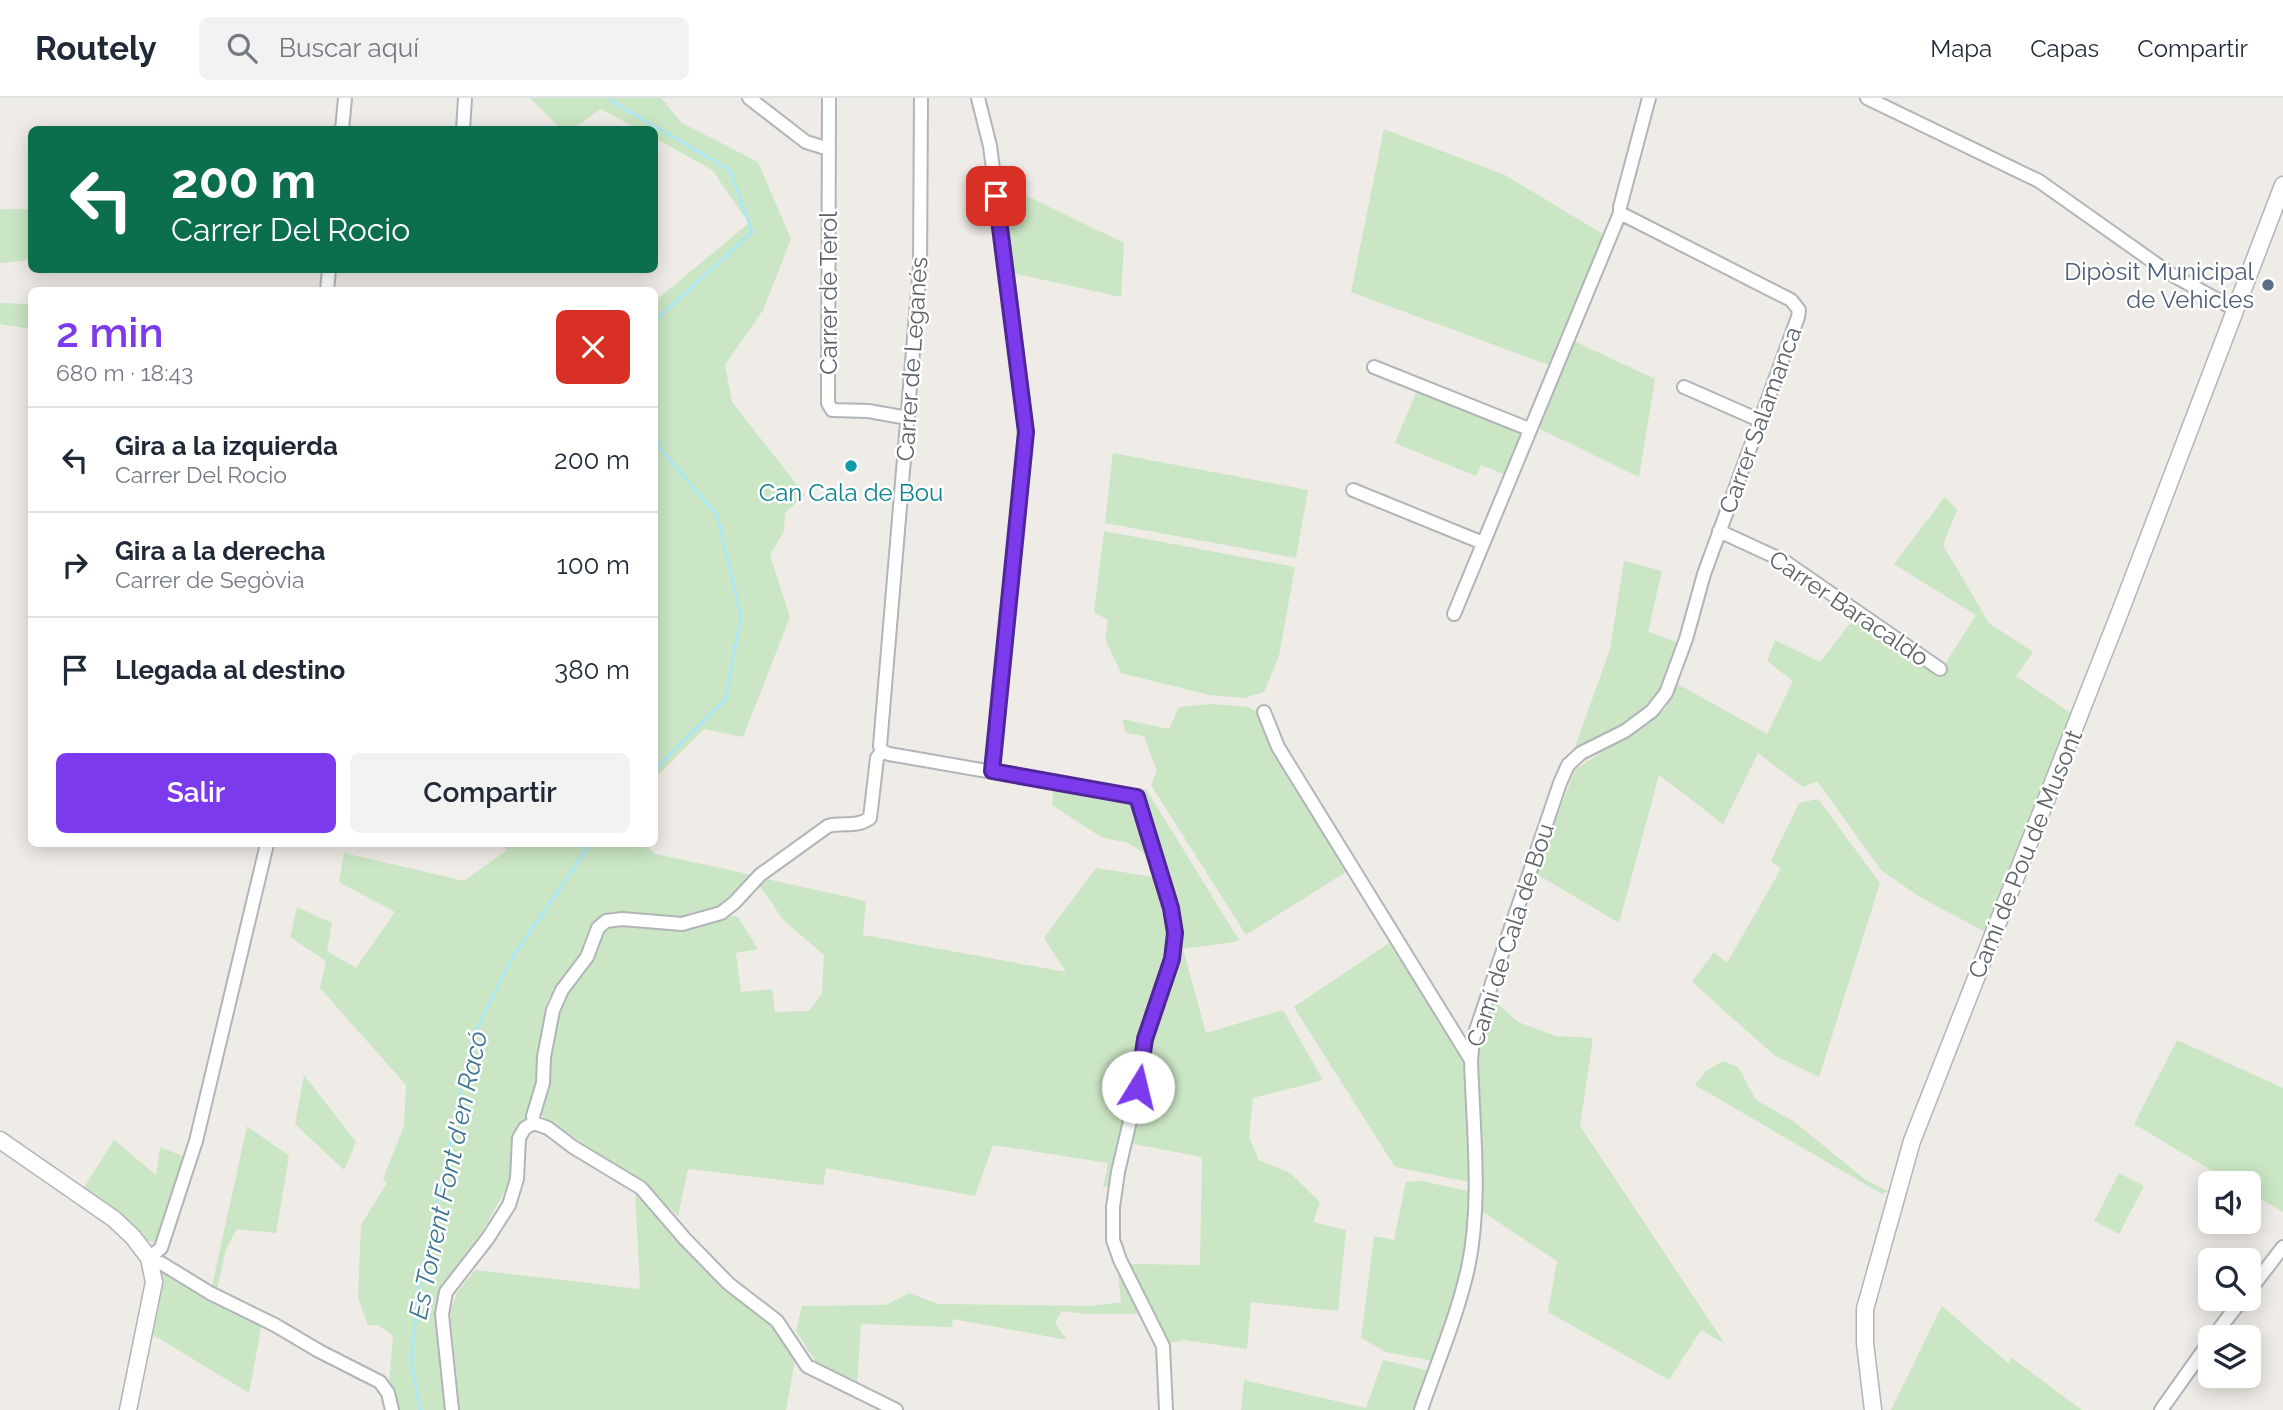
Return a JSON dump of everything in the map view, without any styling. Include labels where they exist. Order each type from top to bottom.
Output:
[{"type":"street","points":[[342,126],[345,98]]},
{"type":"street","points":[[463,126],[465,98]]},
{"type":"street","points":[[749,98],[806,142],[829,149]]},
{"type":"street","name":"Carrer de Terol","points":[[829,98],[828,403],[832,410],[869,411],[908,418]]},
{"type":"street","name":"Carrer de Leganés","points":[[534,1123],[533,1116],[543,1083],[553,1010],[562,990],[587,957],[598,928],[606,921],[622,919],[682,924],[721,913],[760,875],[828,826],[839,823],[855,826],[870,818],[877,758],[881,748],[920,267],[921,98]]},
{"type":"street","points":[[977,98],[989,146],[1026,432],[992,771]]},
{"type":"street","points":[[1454,614],[1620,212],[1649,98]]},
{"type":"street","points":[[1867,98],[2039,181],[2169,273],[2236,310]]},
{"type":"street","name":"Camí de Pou de Musont","points":[[1873,1410],[1865,1343],[1866,1309],[1912,1141],[2125,600],[2283,185]]},
{"type":"street","name":"Carrer Salamanca","points":[[1620,212],[1796,303],[1798,317],[1719,531],[1673,677]]},
{"type":"street","points":[[1374,367],[1529,429]]},
{"type":"street","points":[[1684,387],[1759,420]]},
{"type":"street","points":[[1353,490],[1483,543]]},
{"type":"street","name":"Carrer Baracaldo","points":[[1719,531],[1784,561],[1940,669]]},
{"type":"street","name":"Camí de Cala de Bou","points":[[1421,1410],[1454,1321],[1468,1265],[1475,1203],[1471,1060],[1478,1021],[1568,765],[1581,754],[1625,731],[1652,712],[1666,693],[1673,677]]},
{"type":"street","points":[[1264,712],[1278,747],[1471,1060]]},
{"type":"street","points":[[881,748],[889,754],[1137,797],[1171,908],[1175,933],[1172,959],[1145,1039],[1138,1087],[1118,1172],[1113,1208],[1114,1240],[1120,1260],[1163,1346],[1166,1410]]},
{"type":"street","points":[[149,1258],[161,1248],[196,1141],[266,847]]},
{"type":"street","points":[[452,1410],[442,1314],[446,1292],[488,1238],[509,1205],[517,1179],[519,1139],[525,1128],[534,1123],[548,1128],[573,1147],[641,1188],[685,1240],[729,1284],[778,1321],[807,1366],[896,1410]]},
{"type":"street","points":[[0,1140],[114,1219],[133,1237],[149,1258],[154,1282],[128,1410]]},
{"type":"street","points":[[2261,1275],[2283,1247]]},
{"type":"street","points":[[149,1258],[161,1262],[210,1293],[275,1325],[319,1352],[380,1382],[388,1393],[392,1410]]},
{"type":"street","points":[[2223,1325],[2233,1311]]},
{"type":"street","points":[[2161,1410],[2198,1358]]},
{"type":"green space","points":[[530,98],[661,98],[682,123],[758,162],[791,239],[763,310],[725,365],[732,402],[805,495],[785,513],[784,531],[770,555],[790,617],[743,737],[704,729],[658,775],[658,299],[749,223],[712,170],[658,140],[658,126],[632,126],[601,109],[576,126],[558,126]]},
{"type":"green space","points":[[1384,129],[1505,175],[1603,234],[1551,366],[1351,292]]},
{"type":"green space","points":[[1004,185],[1124,243],[1121,297],[1013,273]]},
{"type":"green space","points":[[0,209],[28,209],[28,260],[0,263]]},
{"type":"green space","points":[[0,303],[28,304],[28,329],[0,324]]},
{"type":"green space","points":[[1572,340],[1655,379],[1639,477],[1538,428]]},
{"type":"green space","points":[[1418,388],[1524,432],[1506,475],[1481,465],[1476,476],[1395,443]]},
{"type":"green space","points":[[1113,453],[1308,490],[1296,558],[1105,523]]},
{"type":"green space","points":[[1945,497],[1957,510],[1943,545],[1989,623],[2033,652],[2016,676],[2072,714],[1985,932],[1918,896],[1881,870],[1817,781],[1803,787],[1758,753],[1723,824],[1659,775],[1619,923],[1535,873],[1575,770],[1665,709],[1678,684],[1767,734],[1793,681],[1767,661],[1775,640],[1820,662],[1857,615],[1940,672],[1976,615],[1894,564]]},
{"type":"green space","points":[[1104,531],[1295,567],[1279,656],[1264,692],[1244,698],[1210,695],[1121,673],[1105,639],[1108,620],[1094,612]]},
{"type":"green space","points":[[1624,561],[1662,571],[1648,632],[1679,643],[1659,695],[1621,726],[1574,750],[1610,649]]},
{"type":"green space","points":[[1212,704],[1249,707],[1261,715],[1349,870],[1246,935],[1151,785],[1157,771],[1144,736],[1126,733],[1122,719],[1169,729],[1179,707]]},
{"type":"green space","points":[[1054,785],[1134,800],[1166,900],[1171,931],[1169,958],[1112,1185],[1103,1188],[1108,1163],[993,1145],[975,1196],[826,1168],[823,1185],[688,1169],[678,1216],[642,1182],[543,1117],[550,1054],[561,999],[583,961],[609,925],[727,915],[738,917],[758,949],[736,953],[741,992],[772,989],[775,1012],[809,1011],[822,994],[824,955],[784,921],[759,885],[762,878],[866,901],[863,935],[1066,972],[1044,938],[1096,868],[1154,877],[1147,855],[1128,843],[1101,837],[1052,805]]},
{"type":"green space","points":[[1143,789],[1146,789],[1239,940],[1183,949],[1206,1033],[1283,1010],[1323,1080],[1253,1098],[1249,1137],[1259,1160],[1290,1173],[1320,1202],[1313,1222],[1346,1230],[1338,1311],[1251,1302],[1247,1349],[1184,1340],[1170,1343],[1130,1264],[1200,1265],[1202,1157],[1128,1143],[1145,1080],[1149,1047],[1182,949],[1179,920]]},
{"type":"green space","points":[[1818,799],[1880,883],[1819,1077],[1774,1055],[1692,982],[1714,952],[1727,963],[1781,869],[1771,861],[1799,803]]},
{"type":"green space","points":[[504,847],[648,847],[656,854],[752,875],[731,900],[701,914],[668,918],[601,915],[577,961],[547,1000],[535,1094],[527,1117],[514,1135],[511,1180],[482,1232],[438,1291],[445,1410],[397,1410],[389,1384],[393,1336],[378,1325],[368,1325],[358,1298],[361,1225],[387,1183],[383,1179],[404,1126],[406,1085],[320,988],[326,961],[290,937],[297,907],[332,923],[327,951],[356,968],[395,912],[339,882],[344,853],[464,881],[507,850]]},
{"type":"green space","points":[[1389,943],[1466,1061],[1469,1182],[1395,1167],[1294,1007]]},
{"type":"green space","points":[[1492,999],[1518,1022],[1555,1036],[1593,1038],[1580,1126],[1725,1344],[1701,1330],[1669,1380],[1548,1312],[1557,1261],[1480,1210],[1479,1048]]},
{"type":"green space","points":[[2177,1040],[2283,1088],[2283,1212],[2261,1199],[2261,1171],[2213,1171],[2134,1124]]},
{"type":"green space","points":[[1723,1061],[1738,1067],[1756,1100],[1793,1121],[1866,1180],[1888,1191],[1882,1194],[1695,1085],[1706,1071]]},
{"type":"green space","points":[[304,1075],[356,1142],[344,1170],[295,1124]]},
{"type":"green space","points":[[247,1126],[289,1156],[276,1233],[237,1229],[226,1249],[217,1289],[212,1286]]},
{"type":"green space","points":[[114,1140],[156,1175],[160,1147],[185,1157],[160,1241],[147,1240],[125,1219],[83,1189]]},
{"type":"green space","points":[[2119,1173],[2144,1186],[2119,1234],[2094,1221]]},
{"type":"green space","points":[[1421,1181],[1468,1191],[1472,1199],[1465,1263],[1434,1361],[1386,1352],[1361,1338],[1374,1236],[1394,1240],[1406,1182]]},
{"type":"green space","points":[[635,1189],[771,1321],[794,1347],[795,1361],[786,1410],[458,1410],[450,1311],[457,1293],[475,1270],[640,1289]]},
{"type":"green space","points":[[1117,1263],[1155,1343],[1138,1314],[1062,1311],[1055,1323],[1067,1340],[953,1319],[952,1327],[861,1324],[857,1387],[816,1362],[796,1331],[802,1306],[886,1305],[909,1293],[938,1304],[1092,1306],[1121,1302]]},
{"type":"green space","points":[[159,1271],[172,1272],[262,1323],[249,1393],[150,1333]]},
{"type":"green space","points":[[1942,1306],[2008,1363],[2012,1358],[2082,1410],[1891,1410]]},
{"type":"green space","points":[[1383,1360],[1431,1371],[1416,1410],[1241,1410],[1244,1380],[1366,1408]]},
{"type":"waterway","name":"Es Torrent Font d'en Racó","points":[[610,98],[654,126]]},
{"type":"waterway","name":"Es Torrent Font d'en Racó","points":[[658,128],[730,170],[752,232],[658,318]]},
{"type":"waterway","name":"Es Torrent Font d'en Racó","points":[[658,443],[717,515],[741,616],[725,700],[658,766]]},
{"type":"waterway","name":"Es Torrent Font d'en Racó","points":[[420,1410],[411,1360],[419,1288],[472,1038],[511,960],[588,847]]},
{"type":"place","name":"Dipòsit Municipal de Vehicles","points":[[2268,285]]},
{"type":"place","name":"Can Cala de Bou","points":[[851,466]]},
{"type":"route","points":[[996,196],[1026,432],[992,771],[1137,797],[1171,908],[1175,933],[1172,959],[1145,1039],[1138,1087]]}]
